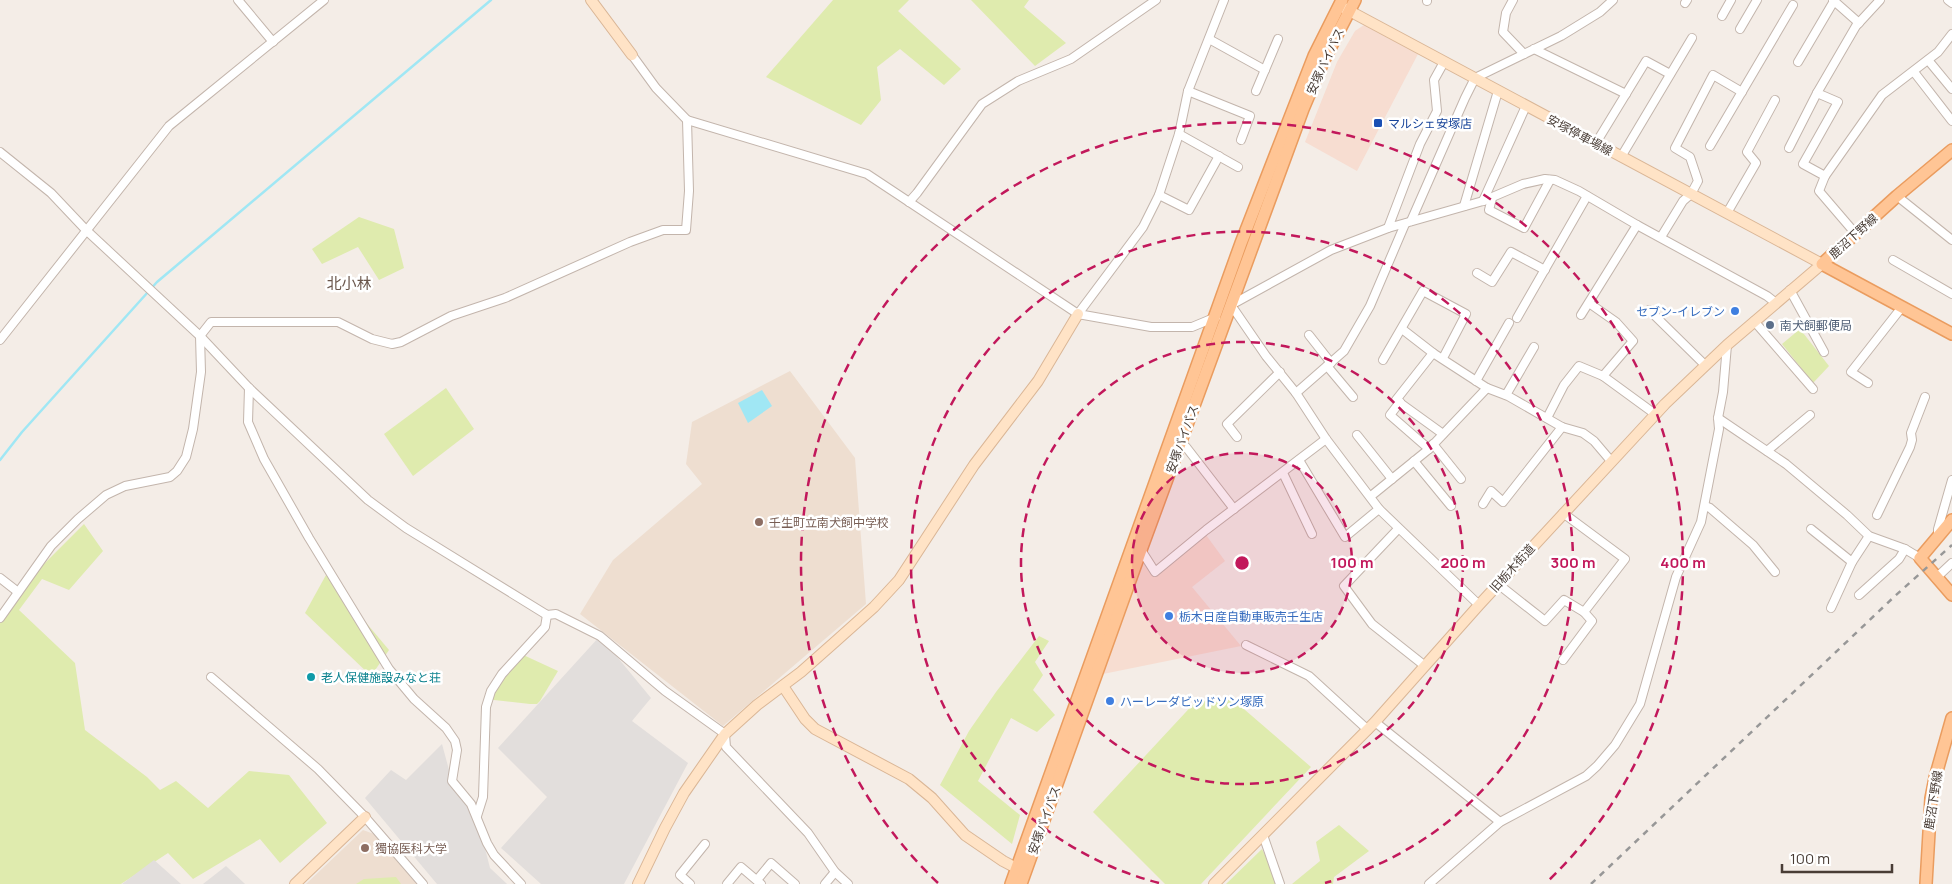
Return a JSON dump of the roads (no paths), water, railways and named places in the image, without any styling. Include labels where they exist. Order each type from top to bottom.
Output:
[{"type":"main road","name":"安塚バイパス","points":[[1021,884],[1021,871],[1214,319],[1294,106],[1314,56],[1343,5],[1355,0]]},
{"type":"main road","name":"安塚バイパス","points":[[1011,884],[1021,871],[1232,305],[1303,108],[1323,62],[1343,5]]},
{"type":"main road","name":"鹿沼下野線","points":[[1952,150],[1897,196],[1822,264],[1952,334]]},
{"type":"main road","points":[[1952,520],[1938,539],[1920,558],[1952,595]]},
{"type":"main road","name":"鹿沼下野線","points":[[1926,884],[1931,798],[1952,718]]},
{"type":"street","points":[[238,0],[273,42]]},
{"type":"street","points":[[0,340],[169,126],[324,0]]},
{"type":"street","points":[[591,0],[656,88],[687,120],[862,172],[1078,314],[1151,327],[1192,327],[1214,319],[1232,305],[1331,250],[1388,228],[1483,202],[1523,184],[1550,180],[1567,185],[1767,296],[1776,303]]},
{"type":"street","points":[[908,202],[917,193],[982,104],[1018,81],[1071,59],[1156,0]]},
{"type":"street","points":[[638,884],[676,806],[725,734],[870,611],[899,580],[974,465],[1038,381],[1078,314],[1142,227],[1159,195],[1179,134],[1188,91],[1224,0]]},
{"type":"street","points":[[1513,0],[1506,13],[1502,32],[1524,54]]},
{"type":"street","points":[[1296,393],[1344,351],[1370,306],[1475,78],[1560,36],[1600,12],[1614,0]]},
{"type":"street","points":[[1722,16],[1731,0]]},
{"type":"street","points":[[1740,29],[1757,0]]},
{"type":"street","points":[[1798,62],[1834,0],[1859,23]]},
{"type":"street","points":[[1789,148],[1817,93],[1859,23],[1880,0]]},
{"type":"street","points":[[1948,0],[1952,3]]},
{"type":"street","name":"安塚停車場線","points":[[1343,5],[1444,62],[1822,264]]},
{"type":"street","points":[[1710,146],[1793,5]]},
{"type":"street","points":[[1855,233],[1819,191],[1825,176],[1882,95],[1938,52],[1952,34]]},
{"type":"street","points":[[1621,157],[1692,38]]},
{"type":"street","points":[[1208,39],[1265,70]]},
{"type":"street","points":[[1256,91],[1278,39]]},
{"type":"street","points":[[1534,49],[1626,94]]},
{"type":"street","points":[[1928,60],[1952,89]]},
{"type":"street","points":[[1596,143],[1646,61],[1670,74]]},
{"type":"street","points":[[1388,228],[1420,144],[1437,111],[1434,80],[1444,62]]},
{"type":"street","points":[[1914,72],[1952,120]]},
{"type":"street","points":[[1661,237],[1698,181],[1690,157],[1674,148],[1712,75],[1742,92]]},
{"type":"street","points":[[1188,91],[1250,116],[1241,140]]},
{"type":"street","points":[[1464,206],[1498,91]]},
{"type":"street","points":[[1817,93],[1838,102],[1803,164],[1825,176]]},
{"type":"street","points":[[1727,213],[1756,163],[1747,152],[1775,100]]},
{"type":"street","points":[[1483,202],[1526,106]]},
{"type":"street","points":[[0,618],[52,546],[78,519],[106,495],[125,486],[170,477],[177,471],[186,457],[193,429],[202,372],[200,336],[211,322],[326,320],[338,322],[372,339],[392,344],[401,342],[451,316],[505,298],[630,242],[663,230],[686,230],[689,192],[687,120]]},
{"type":"street","points":[[1179,134],[1238,167]]},
{"type":"street","points":[[0,152],[51,193],[86,230],[200,336],[250,388],[368,500],[406,528],[547,615],[556,614],[600,636],[664,691],[725,734]]},
{"type":"street","points":[[1159,195],[1189,210],[1219,156]]},
{"type":"street","points":[[1492,198],[1489,210],[1524,228],[1550,180]]},
{"type":"street","points":[[1517,318],[1587,196]]},
{"type":"street","points":[[1897,196],[1952,240]]},
{"type":"street","points":[[1581,315],[1637,225]]},
{"type":"street","points":[[1477,273],[1492,282],[1511,252],[1545,270]]},
{"type":"street","points":[[1893,260],[1952,294]]},
{"type":"street","name":"旧栃木街道","points":[[1214,884],[1372,726],[1498,584],[1655,414],[1727,345],[1822,264]]},
{"type":"street","points":[[1790,290],[1824,352]]},
{"type":"street","points":[[1383,360],[1423,291],[1466,314],[1443,358]]},
{"type":"street","points":[[1589,303],[1616,322],[1633,341],[1603,376]]},
{"type":"street","points":[[1232,305],[1266,356],[1296,393],[1326,439],[1379,509],[1479,605]]},
{"type":"street","points":[[1868,383],[1851,372],[1902,307]]},
{"type":"street","points":[[1648,310],[1705,365]]},
{"type":"street","points":[[1754,322],[1813,389]]},
{"type":"street","points":[[1476,381],[1509,323]]},
{"type":"street","points":[[1402,329],[1433,354],[1443,358],[1487,388],[1506,395],[1562,427],[1583,433],[1611,461]]},
{"type":"street","points":[[1309,336],[1354,397]]},
{"type":"street","points":[[1429,884],[1500,822],[1586,776],[1597,766],[1626,730],[1640,704],[1676,576],[1701,522],[1719,429],[1718,418],[1723,392],[1727,345]]},
{"type":"street","points":[[1506,395],[1534,347]]},
{"type":"street","points":[[1433,354],[1396,400],[1443,434]]},
{"type":"street","points":[[1547,418],[1564,385],[1579,366],[1603,376],[1655,414]]},
{"type":"street","points":[[1237,437],[1227,424],[1280,372]]},
{"type":"street","points":[[250,388],[248,422],[264,459],[309,538],[389,668],[414,699],[446,728],[455,741],[456,750],[452,781],[471,804],[494,855],[522,884]]},
{"type":"street","points":[[1371,496],[1431,447],[1487,388]]},
{"type":"street","points":[[1877,515],[1910,447],[1911,433],[1925,397]]},
{"type":"street","points":[[1400,402],[1390,415],[1431,447],[1461,479]]},
{"type":"street","points":[[1767,451],[1810,415]]},
{"type":"street","points":[[1718,418],[1786,464],[1869,536],[1905,548],[1920,558]]},
{"type":"street","points":[[1483,504],[1491,492],[1503,502],[1562,427]]},
{"type":"street","points":[[1357,435],[1392,479]]},
{"type":"street","points":[[1141,550],[1155,572],[1326,439]]},
{"type":"street","points":[[1186,447],[1234,509]]},
{"type":"street","points":[[1299,460],[1345,537],[1379,509]]},
{"type":"street","points":[[1414,461],[1451,506]]},
{"type":"street","points":[[1283,473],[1312,534]]},
{"type":"street","points":[[1938,539],[1938,529],[1952,480]]},
{"type":"street","points":[[1705,506],[1710,508],[1752,545],[1775,572]]},
{"type":"street","points":[[1563,513],[1626,560],[1584,612]]},
{"type":"street","points":[[1398,529],[1344,586],[1372,624],[1425,666]]},
{"type":"street","points":[[1811,529],[1852,562]]},
{"type":"street","points":[[1830,608],[1852,562],[1869,536]]},
{"type":"street","points":[[1859,595],[1899,559],[1905,548]]},
{"type":"street","points":[[1936,578],[1952,563]]},
{"type":"street","points":[[0,578],[18,592]]},
{"type":"street","points":[[1498,584],[1546,621],[1564,600],[1584,612],[1592,621],[1563,660]]},
{"type":"street","points":[[476,816],[483,797],[486,707],[491,691],[502,674],[545,627],[547,615]]},
{"type":"street","points":[[1246,645],[1308,676],[1500,822]]},
{"type":"street","points":[[211,677],[318,768],[365,817],[423,884]]},
{"type":"street","points":[[783,686],[805,719],[815,729],[909,779],[921,788],[966,835],[1021,871]]},
{"type":"street","points":[[725,734],[726,748],[808,834],[835,872],[848,884]]},
{"type":"street","points":[[295,884],[365,817]]},
{"type":"street","points":[[1263,835],[1280,884]]},
{"type":"street","points":[[690,884],[680,875],[704,844]]},
{"type":"street","points":[[727,884],[741,867],[759,882],[771,863],[795,884]]},
{"type":"street","points":[[825,884],[835,872]]},
{"type":"water","points":[[762,390],[772,406],[748,423],[738,403]]},
{"type":"waterway","points":[[0,460],[22,432],[157,282],[491,0]]},
{"type":"railway","points":[[1591,884],[1895,596],[1952,545]]},
{"type":"place","name":"マルシェ安塚店","points":[[1378,123]]},
{"type":"place","name":"セブン-イレブン","points":[[1735,311]]},
{"type":"place","name":"南犬飼郵便局","points":[[1770,325]]},
{"type":"place","name":"壬生町立南犬飼中学校","points":[[759,522]]},
{"type":"place","name":"栃木日産自動車販売壬生店","points":[[1169,616]]},
{"type":"place","name":"老人保健施設みなと荘","points":[[311,677]]},
{"type":"place","name":"ハーレーダビッドソン塚原","points":[[1110,701]]},
{"type":"place","name":"獨協医科大学","points":[[365,848]]},
{"type":"district","name":"北小林","points":[[349,283]]}]
